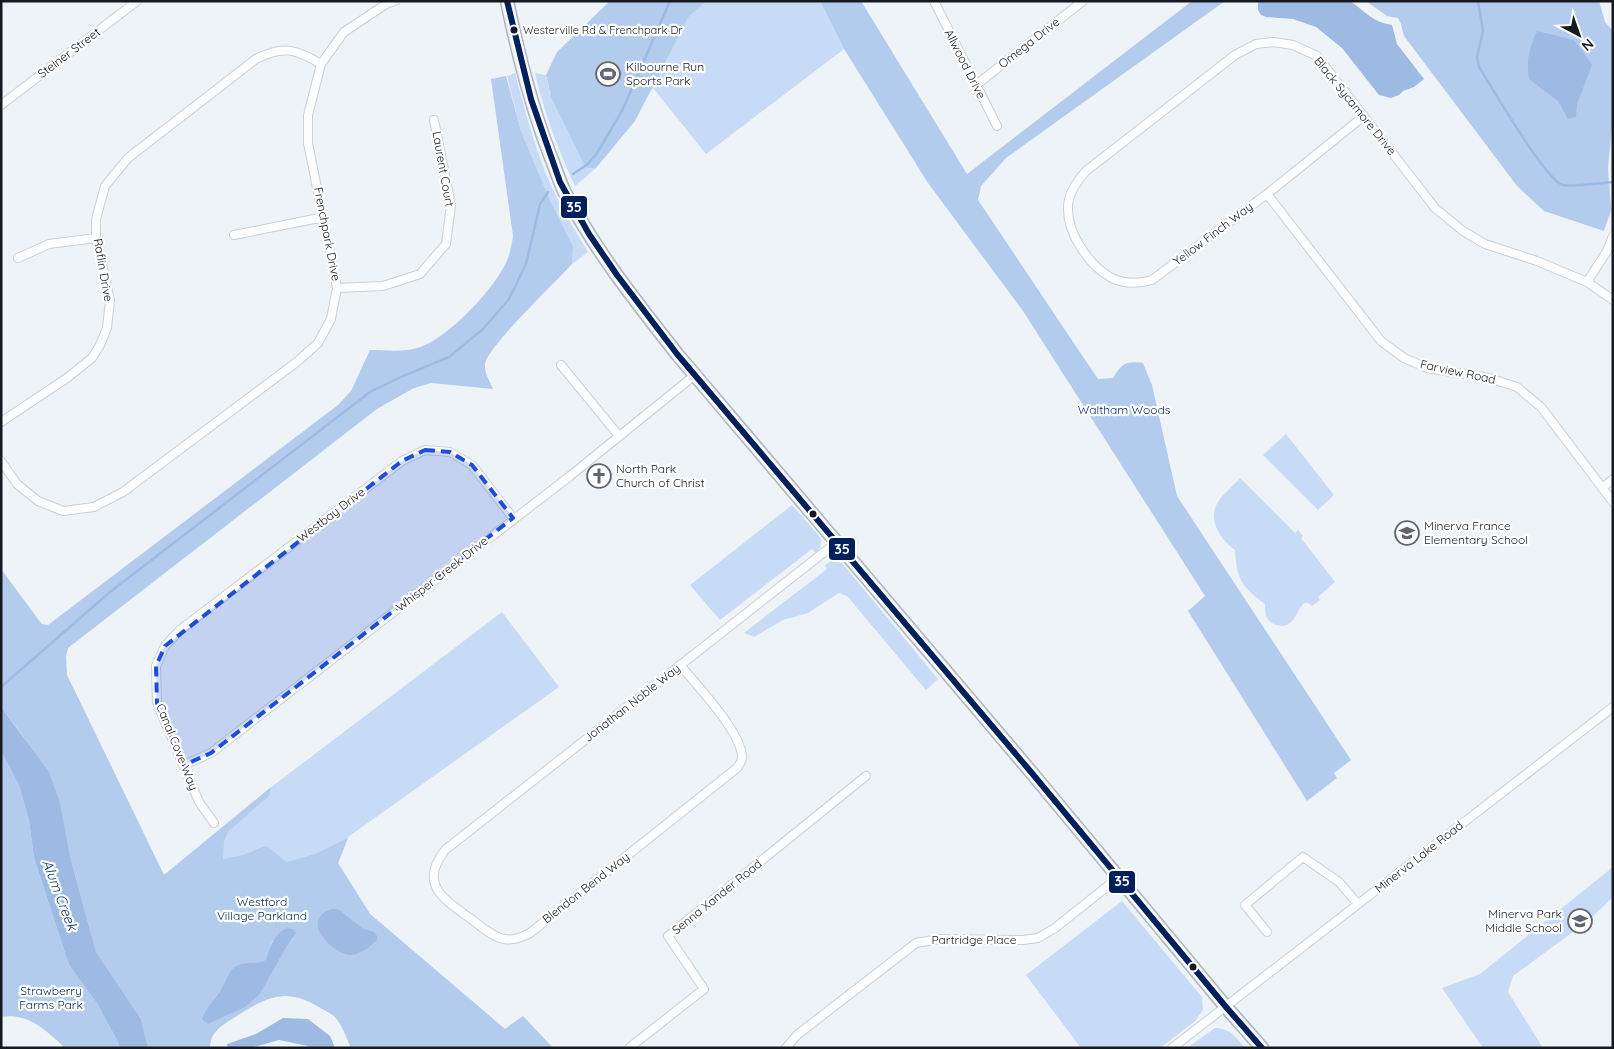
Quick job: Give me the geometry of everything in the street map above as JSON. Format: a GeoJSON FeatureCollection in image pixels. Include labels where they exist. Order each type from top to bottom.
{"type":"FeatureCollection","features":[{"type":"Feature","properties":{"kind":"main road"},"geometry":{"type":"LineString","coordinates":[[507,1],[524,77],[541,133],[564,189],[591,237],[628,292],[695,375],[1262,1048]]}},
{"type":"Feature","properties":{"kind":"street","name":"Steiner Street"},"geometry":{"type":"LineString","coordinates":[[1,105],[137,1]]}},
{"type":"Feature","properties":{"kind":"street","name":"Frenchpark Drive"},"geometry":{"type":"LineString","coordinates":[[1,461],[17,484],[38,501],[63,510],[94,507],[122,492],[318,343],[331,319],[337,288],[308,143],[308,115],[321,64],[344,32],[386,4],[395,1]]}},
{"type":"Feature","properties":{"kind":"street","name":"Allwood Drive"},"geometry":{"type":"LineString","coordinates":[[934,1],[997,126]]}},
{"type":"Feature","properties":{"kind":"street","name":"Omega Drive"},"geometry":{"type":"LineString","coordinates":[[976,85],[1083,1]]}},
{"type":"Feature","properties":{"kind":"street","name":"Black Sycamore Drive"},"geometry":{"type":"LineString","coordinates":[[1069,219],[1068,203],[1074,187],[1086,171],[1246,48],[1256,44],[1283,42],[1305,49],[1317,56],[1435,208],[1463,231],[1486,244],[1537,260],[1587,282],[1613,300]]}},
{"type":"Feature","properties":{"kind":"street","name":"Raflin Drive"},"geometry":{"type":"LineString","coordinates":[[1,422],[68,378],[92,358],[100,345],[107,328],[110,300],[96,238],[96,219],[106,186],[128,158],[256,58],[270,51],[286,50],[305,54],[321,64]]}},
{"type":"Feature","properties":{"kind":"street","name":"Yellow Finch Way"},"geometry":{"type":"LineString","coordinates":[[1069,219],[1078,242],[1102,271],[1112,278],[1124,282],[1140,284],[1152,280],[1267,194],[1364,116]]}},
{"type":"Feature","properties":{"kind":"street","name":"Laurent Court"},"geometry":{"type":"LineString","coordinates":[[337,288],[383,286],[420,274],[446,244],[451,205],[434,120]]}},
{"type":"Feature","properties":{"kind":"street","name":"Farview Road"},"geometry":{"type":"LineString","coordinates":[[1267,194],[1381,341],[1404,358],[1426,368],[1489,378],[1517,387],[1540,407],[1613,502]]}},
{"type":"Feature","properties":{"kind":"street"},"geometry":{"type":"LineString","coordinates":[[234,235],[324,218]]}},
{"type":"Feature","properties":{"kind":"street"},"geometry":{"type":"LineString","coordinates":[[1587,282],[1607,251],[1613,236]]}},
{"type":"Feature","properties":{"kind":"street"},"geometry":{"type":"LineString","coordinates":[[18,258],[49,244],[96,238]]}},
{"type":"Feature","properties":{"kind":"street"},"geometry":{"type":"LineString","coordinates":[[560,365],[619,436]]}},
{"type":"Feature","properties":{"kind":"street","name":"Whisper Creek Drive"},"geometry":{"type":"LineString","coordinates":[[184,765],[211,753],[695,375]]}},
{"type":"Feature","properties":{"kind":"street","name":"Westbay Drive"},"geometry":{"type":"LineString","coordinates":[[156,666],[165,646],[180,630],[402,461],[425,450],[450,452],[472,464],[514,518]]}},
{"type":"Feature","properties":{"kind":"street"},"geometry":{"type":"LineString","coordinates":[[1602,488],[1613,479]]}},
{"type":"Feature","properties":{"kind":"street","name":"Jonathan Noble Way"},"geometry":{"type":"LineString","coordinates":[[433,870],[436,861],[445,850],[836,542]]}},
{"type":"Feature","properties":{"kind":"street","name":"Blendon Bend Way"},"geometry":{"type":"LineString","coordinates":[[433,870],[437,890],[446,901],[492,934],[504,939],[518,939],[530,933],[728,777],[737,768],[742,759],[740,747],[733,732],[680,665]]}},
{"type":"Feature","properties":{"kind":"street","name":"Canal Cove Way"},"geometry":{"type":"LineString","coordinates":[[156,666],[158,703],[198,802],[214,823]]}},
{"type":"Feature","properties":{"kind":"street","name":"Minerva Lake Road"},"geometry":{"type":"LineString","coordinates":[[1172,1048],[1613,707]]}},
{"type":"Feature","properties":{"kind":"street","name":"Senna Xander Road"},"geometry":{"type":"LineString","coordinates":[[629,1048],[704,989],[668,936],[866,776]]}},
{"type":"Feature","properties":{"kind":"street"},"geometry":{"type":"LineString","coordinates":[[1267,932],[1245,906],[1302,857],[1339,882],[1358,904]]}},
{"type":"Feature","properties":{"kind":"street","name":"Partridge Place"},"geometry":{"type":"LineString","coordinates":[[786,1048],[797,1035],[916,943],[939,939],[1023,940],[1038,938],[1055,928],[1119,877]]}},
{"type":"Feature","properties":{"kind":"highlighted area"},"geometry":{"type":"Polygon","coordinates":[[[425,450],[450,452],[472,465],[513,518],[211,753],[184,765],[157,703],[156,666],[165,646],[402,461],[425,450]]]}},
{"type":"Feature","properties":{"kind":"green space"},"geometry":{"type":"Polygon","coordinates":[[[610,1],[820,1],[844,49],[706,154],[653,88],[596,168],[575,186],[552,131],[535,73],[546,75],[550,95],[610,1]]]}},
{"type":"Feature","properties":{"kind":"green space","name":"Kilbourne Run Sports Park"},"geometry":{"type":"Polygon","coordinates":[[[610,1],[706,1],[689,16],[635,121],[596,168],[586,168],[551,97],[546,75],[557,52],[610,1]]]}},
{"type":"Feature","properties":{"kind":"green space","name":"Waltham Woods"},"geometry":{"type":"Polygon","coordinates":[[[820,1],[861,1],[967,174],[1192,1],[1225,1],[1006,158],[981,186],[978,200],[1098,379],[1113,378],[1125,364],[1132,362],[1143,363],[1152,385],[1177,496],[1351,760],[1334,773],[1337,778],[1307,801],[1188,611],[1205,596],[1023,311],[928,183],[844,49],[820,1]]]}},
{"type":"Feature","properties":{"kind":"green space"},"geometry":{"type":"Polygon","coordinates":[[[1366,1],[1599,1],[1605,22],[1613,31],[1613,118],[1608,168],[1611,210],[1604,231],[1544,211],[1517,186],[1404,36],[1398,18],[1387,16],[1366,1]]]}},
{"type":"Feature","properties":{"kind":"green space"},"geometry":{"type":"Polygon","coordinates":[[[515,73],[533,137],[550,184],[588,252],[572,264],[573,246],[550,200],[521,131],[507,76],[515,73]]]}},
{"type":"Feature","properties":{"kind":"green space","name":"Westford Village Parkland"},"geometry":{"type":"Polygon","coordinates":[[[506,76],[521,131],[550,200],[573,246],[572,264],[509,329],[489,356],[485,367],[493,389],[431,383],[414,388],[377,409],[68,648],[66,657],[67,675],[164,875],[270,788],[270,795],[228,832],[224,841],[223,859],[243,855],[265,846],[287,862],[315,854],[348,838],[338,863],[370,914],[505,1029],[523,1016],[553,1048],[351,1048],[338,1020],[333,1016],[307,1001],[285,996],[256,1004],[226,1023],[214,1033],[210,1048],[148,1048],[141,1019],[96,952],[71,860],[60,803],[22,734],[1,707],[1,569],[41,624],[48,625],[338,405],[351,391],[370,350],[404,350],[423,346],[447,331],[473,307],[496,280],[504,267],[510,253],[513,236],[491,79],[506,76]],[[294,938],[272,941],[267,960],[262,963],[237,965],[231,970],[222,988],[205,1011],[260,994],[284,951],[294,938]]]}},
{"type":"Feature","properties":{"kind":"green space"},"geometry":{"type":"Polygon","coordinates":[[[1286,434],[1334,495],[1318,510],[1263,455],[1286,434]]]}},
{"type":"Feature","properties":{"kind":"green space"},"geometry":{"type":"Polygon","coordinates":[[[1240,478],[1295,533],[1298,530],[1303,536],[1301,538],[1335,582],[1318,597],[1320,600],[1312,606],[1304,603],[1292,621],[1287,625],[1280,626],[1270,622],[1266,615],[1265,604],[1245,587],[1239,576],[1235,550],[1224,541],[1217,529],[1214,515],[1218,502],[1240,478]]]}},
{"type":"Feature","properties":{"kind":"green space"},"geometry":{"type":"Polygon","coordinates":[[[792,505],[820,537],[821,544],[819,549],[816,553],[812,549],[720,620],[690,585],[792,505]]]}},
{"type":"Feature","properties":{"kind":"green space"},"geometry":{"type":"Polygon","coordinates":[[[831,561],[842,563],[938,679],[926,690],[847,596],[839,593],[808,613],[783,620],[754,637],[744,633],[827,569],[825,565],[831,561]]]}},
{"type":"Feature","properties":{"kind":"green space","name":"Westford Village Parkland"},"geometry":{"type":"Polygon","coordinates":[[[1,569],[42,624],[164,875],[270,788],[502,612],[559,687],[348,837],[338,863],[370,914],[505,1029],[523,1016],[553,1048],[351,1048],[338,1020],[333,1016],[307,1001],[285,996],[256,1004],[226,1023],[214,1033],[210,1048],[148,1048],[141,1019],[96,952],[49,772],[1,707],[1,569]]]}},
{"type":"Feature","properties":{"kind":"green space","name":"Strawberry Farms Park"},"geometry":{"type":"Polygon","coordinates":[[[1,751],[19,785],[29,821],[34,858],[69,965],[98,1005],[118,1042],[119,1048],[65,1048],[44,1029],[28,1020],[11,1016],[1,1017],[1,751]]]}},
{"type":"Feature","properties":{"kind":"green space"},"geometry":{"type":"Polygon","coordinates":[[[1613,867],[1613,897],[1589,920],[1513,976],[1508,992],[1543,1048],[1483,1048],[1442,988],[1480,974],[1613,867]]]}},
{"type":"Feature","properties":{"kind":"green space"},"geometry":{"type":"Polygon","coordinates":[[[1122,901],[1202,997],[1203,1010],[1195,1021],[1160,1048],[1081,1048],[1026,975],[1122,901]]]}},
{"type":"Feature","properties":{"kind":"green space"},"geometry":{"type":"Polygon","coordinates":[[[1215,1028],[1229,1031],[1245,1048],[1187,1048],[1215,1028]]]}},
{"type":"Feature","properties":{"kind":"water"},"geometry":{"type":"Polygon","coordinates":[[[1258,1],[1350,1],[1379,22],[1392,25],[1397,44],[1424,79],[1414,87],[1391,98],[1379,95],[1342,48],[1316,27],[1293,19],[1261,15],[1258,10],[1258,1]]]}},
{"type":"Feature","properties":{"kind":"water"},"geometry":{"type":"Polygon","coordinates":[[[1537,31],[1574,40],[1592,65],[1577,104],[1576,117],[1568,119],[1558,101],[1529,79],[1529,55],[1537,31]]]}},
{"type":"Feature","properties":{"kind":"water","name":"Alum Creek"},"geometry":{"type":"Polygon","coordinates":[[[1,707],[49,772],[60,803],[71,860],[96,952],[141,1019],[148,1048],[119,1048],[118,1042],[98,1005],[69,965],[34,858],[29,821],[19,785],[1,751],[1,707]]]}},
{"type":"Feature","properties":{"kind":"water"},"geometry":{"type":"Polygon","coordinates":[[[331,909],[338,909],[362,928],[374,932],[377,940],[365,950],[354,955],[344,954],[336,949],[322,936],[318,921],[322,914],[331,909]]]}},
{"type":"Feature","properties":{"kind":"water"},"geometry":{"type":"Polygon","coordinates":[[[287,928],[293,929],[296,933],[260,994],[245,1007],[208,1024],[202,1019],[232,970],[239,965],[266,960],[276,938],[287,928]]]}},
{"type":"Feature","properties":{"kind":"water"},"geometry":{"type":"Polygon","coordinates":[[[283,1018],[308,1019],[330,1036],[335,1048],[309,1048],[308,1046],[279,1040],[250,1048],[228,1048],[227,1044],[256,1034],[283,1018]]]}},
{"type":"Feature","properties":{"kind":"waterway"},"geometry":{"type":"LineString","coordinates":[[573,174],[588,164],[597,153],[622,111],[670,1]]}},
{"type":"Feature","properties":{"kind":"waterway"},"geometry":{"type":"LineString","coordinates":[[1478,1],[1483,31],[1477,57],[1479,67],[1532,151],[1544,167],[1563,185],[1613,182]]}},
{"type":"Feature","properties":{"kind":"waterway"},"geometry":{"type":"LineString","coordinates":[[1,687],[110,592],[370,392],[449,357],[483,329],[509,299],[526,264],[540,204],[548,192]]}},
{"type":"Feature","properties":{"kind":"transit line","name":"35"},"geometry":{"type":"LineString","coordinates":[[507,1],[531,99],[560,182],[589,234],[617,275],[677,354],[1262,1048]]}},
{"type":"Feature","properties":{"kind":"place","name":"Westerville Rd & Frenchpark Dr"},"geometry":{"type":"Point","coordinates":[514,30]}},
{"type":"Feature","properties":{"kind":"place","name":"Kilbourne Run Sports Park"},"geometry":{"type":"Point","coordinates":[608,74]}},
{"type":"Feature","properties":{"kind":"place","name":"North Park Church of Christ"},"geometry":{"type":"Point","coordinates":[599,476]}},
{"type":"Feature","properties":{"kind":"place","name":"Minerva France Elementary School"},"geometry":{"type":"Point","coordinates":[1407,533]}},
{"type":"Feature","properties":{"kind":"place","name":"Minerva Park Middle School"},"geometry":{"type":"Point","coordinates":[1580,921]}}]}
